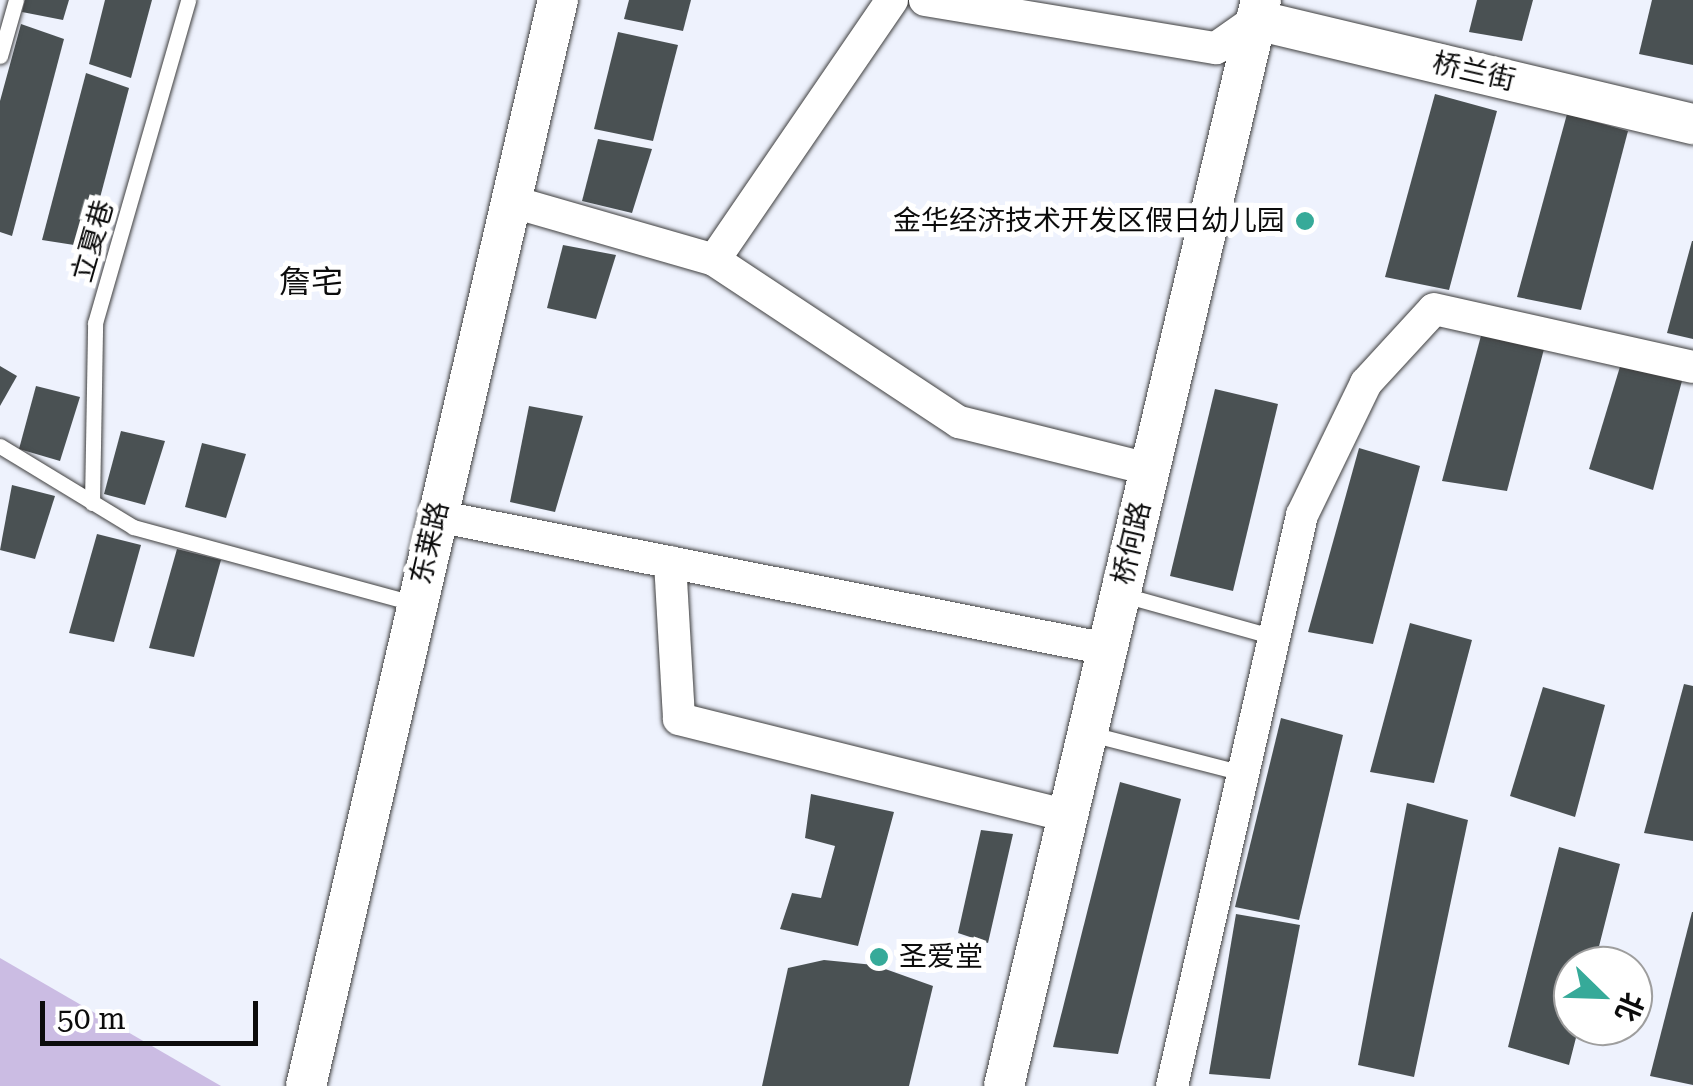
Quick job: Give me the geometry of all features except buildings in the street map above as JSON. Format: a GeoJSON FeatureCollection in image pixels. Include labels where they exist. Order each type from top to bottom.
{"type":"FeatureCollection","features":[{"type":"Feature","properties":{"kind":"street","name":"东莱路"},"geometry":{"type":"LineString","coordinates":[[306,1086],[558,0]]}},
{"type":"Feature","properties":{"kind":"street"},"geometry":{"type":"LineString","coordinates":[[714,260],[892,0]]}},
{"type":"Feature","properties":{"kind":"street"},"geometry":{"type":"LineString","coordinates":[[924,0],[1003,6],[1216,48],[1258,10]]}},
{"type":"Feature","properties":{"kind":"street","name":"桥兰街"},"geometry":{"type":"LineString","coordinates":[[1258,10],[1693,124]]}},
{"type":"Feature","properties":{"kind":"street","name":"桥何路"},"geometry":{"type":"LineString","coordinates":[[1004,1086],[1258,10]]}},
{"type":"Feature","properties":{"kind":"street"},"geometry":{"type":"LineString","coordinates":[[510,201],[714,260],[958,422],[1149,469]]}},
{"type":"Feature","properties":{"kind":"street"},"geometry":{"type":"LineString","coordinates":[[1172,1086],[1302,515],[1366,383],[1434,309],[1693,367]]}},
{"type":"Feature","properties":{"kind":"street"},"geometry":{"type":"LineString","coordinates":[[437,516],[1107,648]]}},
{"type":"Feature","properties":{"kind":"street"},"geometry":{"type":"LineString","coordinates":[[670,562],[678,719],[1068,816]]}},
{"type":"Feature","properties":{"kind":"lane"},"geometry":{"type":"LineString","coordinates":[[0,56],[16,0]]}},
{"type":"Feature","properties":{"kind":"lane","name":"立夏巷"},"geometry":{"type":"LineString","coordinates":[[92,503],[95,323],[188,0]]}},
{"type":"Feature","properties":{"kind":"lane"},"geometry":{"type":"LineString","coordinates":[[0,446],[133,527],[416,604]]}},
{"type":"Feature","properties":{"kind":"lane"},"geometry":{"type":"LineString","coordinates":[[1120,594],[1274,637]]}},
{"type":"Feature","properties":{"kind":"lane"},"geometry":{"type":"LineString","coordinates":[[1087,734],[1243,773]]}},
{"type":"Feature","properties":{"kind":"shaded area"},"geometry":{"type":"Polygon","coordinates":[[[0,958],[221,1086],[0,1086],[0,958]]]}},
{"type":"Feature","properties":{"kind":"place","name":"金华经济技术开发区假日幼儿园"},"geometry":{"type":"Point","coordinates":[1305,221]}},
{"type":"Feature","properties":{"kind":"place","name":"圣爱堂"},"geometry":{"type":"Point","coordinates":[879,957]}},
{"type":"Feature","properties":{"kind":"district","name":"詹宅"},"geometry":{"type":"Point","coordinates":[311,282]}}]}
